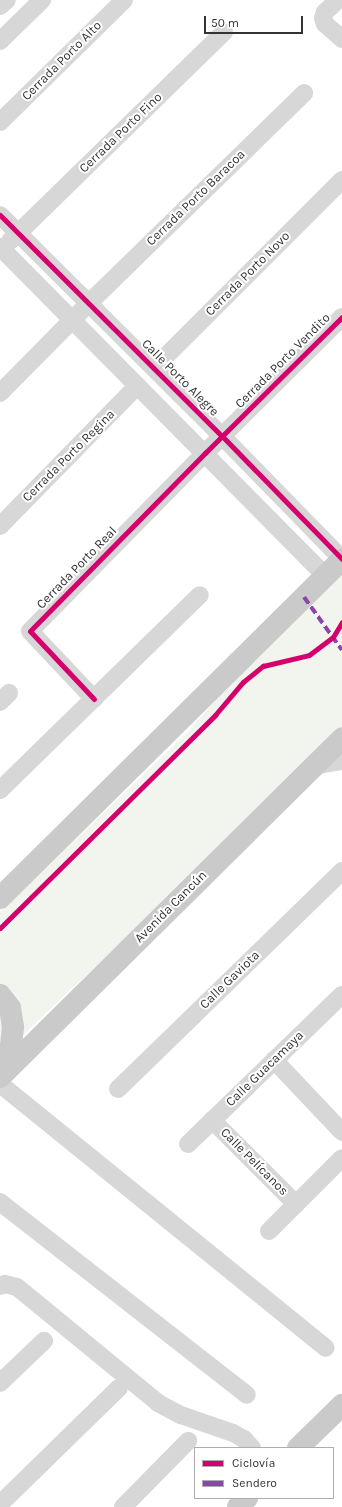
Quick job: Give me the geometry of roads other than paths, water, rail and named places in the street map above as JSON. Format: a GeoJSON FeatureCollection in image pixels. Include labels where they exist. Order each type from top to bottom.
{"type":"FeatureCollection","features":[{"type":"Feature","properties":{"kind":"main road"},"geometry":{"type":"LineString","coordinates":[[0,898],[258,641],[342,560]]}},
{"type":"Feature","properties":{"kind":"main road","name":"Avenida Cancún"},"geometry":{"type":"LineString","coordinates":[[0,1077],[312,766],[342,738]]}},
{"type":"Feature","properties":{"kind":"main road"},"geometry":{"type":"LineString","coordinates":[[0,995],[10,1008],[13,1027],[11,1046],[0,1073]]}},
{"type":"Feature","properties":{"kind":"main road"},"geometry":{"type":"LineString","coordinates":[[299,1447],[342,1405]]}},
{"type":"Feature","properties":{"kind":"main road"},"geometry":{"type":"LineString","coordinates":[[238,1507],[246,1499]]}},
{"type":"Feature","properties":{"kind":"street"},"geometry":{"type":"LineString","coordinates":[[0,6],[7,0]]}},
{"type":"Feature","properties":{"kind":"street"},"geometry":{"type":"LineString","coordinates":[[0,41],[42,0]]}},
{"type":"Feature","properties":{"kind":"street","name":"Cerrada Porto Alto"},"geometry":{"type":"LineString","coordinates":[[0,122],[124,0]]}},
{"type":"Feature","properties":{"kind":"street"},"geometry":{"type":"LineString","coordinates":[[338,0],[325,12],[323,18],[325,24],[342,39]]}},
{"type":"Feature","properties":{"kind":"street","name":"Cerrada Porto Fino"},"geometry":{"type":"LineString","coordinates":[[1,249],[224,32]]}},
{"type":"Feature","properties":{"kind":"street","name":"Cerrada Porto Baracoa"},"geometry":{"type":"LineString","coordinates":[[0,393],[88,304],[304,93]]}},
{"type":"Feature","properties":{"kind":"street","name":"Cerrada Porto Novo"},"geometry":{"type":"LineString","coordinates":[[154,368],[342,180]]}},
{"type":"Feature","properties":{"kind":"street","name":"Calle Porto Alegre"},"geometry":{"type":"LineString","coordinates":[[0,215],[222,436],[342,560]]}},
{"type":"Feature","properties":{"kind":"street"},"geometry":{"type":"LineString","coordinates":[[1,249],[326,576]]}},
{"type":"Feature","properties":{"kind":"street","name":"Cerrada Porto Vendito"},"geometry":{"type":"LineString","coordinates":[[205,453],[342,318]]}},
{"type":"Feature","properties":{"kind":"street","name":"Cerrada Porto Regina"},"geometry":{"type":"LineString","coordinates":[[0,526],[138,386]]}},
{"type":"Feature","properties":{"kind":"street","name":"Cerrada Porto Real"},"geometry":{"type":"LineString","coordinates":[[94,699],[30,632],[205,453]]}},
{"type":"Feature","properties":{"kind":"street"},"geometry":{"type":"LineString","coordinates":[[0,790],[200,594]]}},
{"type":"Feature","properties":{"kind":"street"},"geometry":{"type":"LineString","coordinates":[[312,766],[342,761]]}},
{"type":"Feature","properties":{"kind":"street","name":"Calle Gaviota"},"geometry":{"type":"LineString","coordinates":[[118,1089],[342,871]]}},
{"type":"Feature","properties":{"kind":"street","name":"Calle Guacamaya"},"geometry":{"type":"LineString","coordinates":[[188,1144],[274,1060],[341,999]]}},
{"type":"Feature","properties":{"kind":"street"},"geometry":{"type":"LineString","coordinates":[[274,1060],[342,1132]]}},
{"type":"Feature","properties":{"kind":"street"},"geometry":{"type":"LineString","coordinates":[[0,1084],[326,1348]]}},
{"type":"Feature","properties":{"kind":"street","name":"Calle Pelícanos"},"geometry":{"type":"LineString","coordinates":[[212,1120],[296,1204]]}},
{"type":"Feature","properties":{"kind":"street"},"geometry":{"type":"LineString","coordinates":[[268,1232],[342,1158]]}},
{"type":"Feature","properties":{"kind":"street"},"geometry":{"type":"LineString","coordinates":[[0,1202],[247,1395]]}},
{"type":"Feature","properties":{"kind":"street"},"geometry":{"type":"LineString","coordinates":[[0,1286],[5,1284],[17,1287],[158,1403],[181,1415],[233,1432],[244,1439],[251,1447]]}},
{"type":"Feature","properties":{"kind":"street"},"geometry":{"type":"LineString","coordinates":[[0,1383],[44,1341]]}},
{"type":"Feature","properties":{"kind":"street"},"geometry":{"type":"LineString","coordinates":[[0,1504],[119,1388]]}},
{"type":"Feature","properties":{"kind":"street"},"geometry":{"type":"LineString","coordinates":[[123,1507],[188,1441]]}}]}
